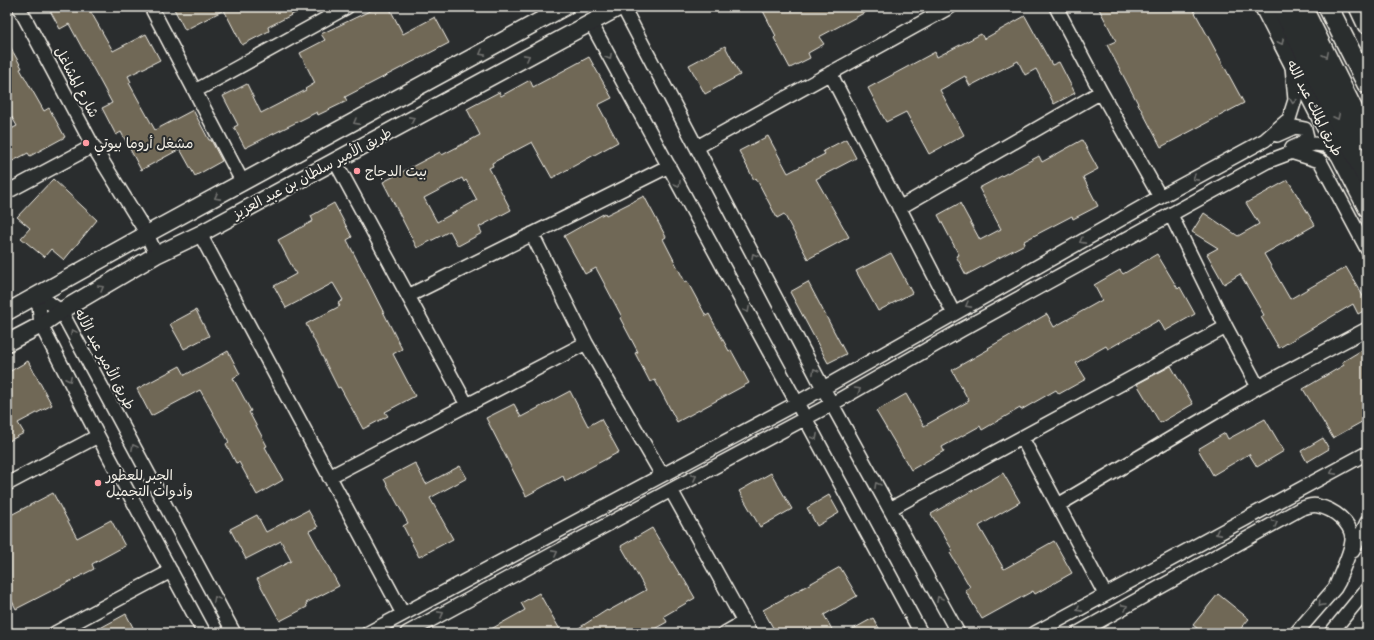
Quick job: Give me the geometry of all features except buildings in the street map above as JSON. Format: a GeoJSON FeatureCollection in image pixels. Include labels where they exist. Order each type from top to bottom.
{"type":"FeatureCollection","features":[{"type":"Feature","properties":{"kind":"highway"},"geometry":{"type":"LineString","coordinates":[[1282,7],[1367,178]]}},
{"type":"Feature","properties":{"kind":"highway"},"geometry":{"type":"LineString","coordinates":[[1302,7],[1367,138]]}},
{"type":"Feature","properties":{"kind":"highway"},"geometry":{"type":"LineString","coordinates":[[1328,7],[1367,84]]}},
{"type":"Feature","properties":{"kind":"highway"},"geometry":{"type":"LineString","coordinates":[[1359,7],[1367,24]]}},
{"type":"Feature","properties":{"kind":"main road","name":"طريق الأمير سلطان بن عبد العزيز"},"geometry":{"type":"LineString","coordinates":[[7,312],[147,234],[565,7]]}},
{"type":"Feature","properties":{"kind":"main road","name":"طريق الأمير سلطان بن عبد العزيز"},"geometry":{"type":"LineString","coordinates":[[7,343],[41,325],[61,311],[156,255],[200,234],[620,7]]}},
{"type":"Feature","properties":{"kind":"main road","name":"طريق الملك عبد الله"},"geometry":{"type":"LineString","coordinates":[[1263,7],[1367,209]]}},
{"type":"Feature","properties":{"kind":"street","name":"شارع المشاغل"},"geometry":{"type":"LineString","coordinates":[[19,7],[93,146],[147,234],[156,255]]}},
{"type":"Feature","properties":{"kind":"street"},"geometry":{"type":"LineString","coordinates":[[151,7],[243,183]]}},
{"type":"Feature","properties":{"kind":"street"},"geometry":{"type":"LineString","coordinates":[[195,91],[347,7]]}},
{"type":"Feature","properties":{"kind":"street"},"geometry":{"type":"LineString","coordinates":[[624,7],[823,388],[958,633]]}},
{"type":"Feature","properties":{"kind":"street"},"geometry":{"type":"LineString","coordinates":[[697,147],[950,7]]}},
{"type":"Feature","properties":{"kind":"street"},"geometry":{"type":"LineString","coordinates":[[1056,7],[1101,92],[1160,197]]}},
{"type":"Feature","properties":{"kind":"street"},"geometry":{"type":"LineString","coordinates":[[591,23],[921,633]]}},
{"type":"Feature","properties":{"kind":"street"},"geometry":{"type":"LineString","coordinates":[[1265,140],[1289,119],[1295,100],[1292,62]]}},
{"type":"Feature","properties":{"kind":"street"},"geometry":{"type":"LineString","coordinates":[[830,73],[954,314]]}},
{"type":"Feature","properties":{"kind":"street"},"geometry":{"type":"LineString","coordinates":[[899,208],[1101,92]]}},
{"type":"Feature","properties":{"kind":"street"},"geometry":{"type":"LineString","coordinates":[[368,633],[797,403],[1160,197],[1265,140],[1295,127],[1305,129],[1307,137],[1301,144],[961,330],[805,419],[671,490],[413,632]]}},
{"type":"Feature","properties":{"kind":"street"},"geometry":{"type":"LineString","coordinates":[[1266,162],[1294,153],[1314,144],[1325,145],[1341,159]]}},
{"type":"Feature","properties":{"kind":"street"},"geometry":{"type":"LineString","coordinates":[[7,192],[93,146]]}},
{"type":"Feature","properties":{"kind":"street"},"geometry":{"type":"LineString","coordinates":[[1294,153],[1320,161],[1367,249]]}},
{"type":"Feature","properties":{"kind":"street"},"geometry":{"type":"LineString","coordinates":[[335,161],[467,405]]}},
{"type":"Feature","properties":{"kind":"street"},"geometry":{"type":"LineString","coordinates":[[408,296],[669,166]]}},
{"type":"Feature","properties":{"kind":"street"},"geometry":{"type":"LineString","coordinates":[[1170,215],[1258,387]]}},
{"type":"Feature","properties":{"kind":"street"},"geometry":{"type":"LineString","coordinates":[[200,234],[403,614]]}},
{"type":"Feature","properties":{"kind":"street"},"geometry":{"type":"LineString","coordinates":[[532,234],[586,343],[662,475]]}},
{"type":"Feature","properties":{"kind":"street"},"geometry":{"type":"LineString","coordinates":[[38,295],[41,325],[98,436],[204,633]]}},
{"type":"Feature","properties":{"kind":"street","name":"طريق الأمير عبد الأله"},"geometry":{"type":"LineString","coordinates":[[38,295],[61,311],[234,633]]}},
{"type":"Feature","properties":{"kind":"street"},"geometry":{"type":"LineString","coordinates":[[890,510],[1226,327]]}},
{"type":"Feature","properties":{"kind":"street"},"geometry":{"type":"LineString","coordinates":[[1058,505],[1258,387],[1367,329]]}},
{"type":"Feature","properties":{"kind":"street"},"geometry":{"type":"LineString","coordinates":[[330,477],[586,343]]}},
{"type":"Feature","properties":{"kind":"street"},"geometry":{"type":"LineString","coordinates":[[7,484],[98,436]]}},
{"type":"Feature","properties":{"kind":"street"},"geometry":{"type":"LineString","coordinates":[[1022,438],[1105,594]]}},
{"type":"Feature","properties":{"kind":"street"},"geometry":{"type":"LineString","coordinates":[[1035,633],[1367,453]]}},
{"type":"Feature","properties":{"kind":"street"},"geometry":{"type":"LineString","coordinates":[[671,490],[747,628],[725,633]]}},
{"type":"Feature","properties":{"kind":"street"},"geometry":{"type":"LineString","coordinates":[[1078,633],[1300,509],[1310,505],[1332,510],[1348,526],[1352,539],[1348,555],[1335,588]]}},
{"type":"Feature","properties":{"kind":"street"},"geometry":{"type":"LineString","coordinates":[[1335,588],[1367,522]]}},
{"type":"Feature","properties":{"kind":"street"},"geometry":{"type":"LineString","coordinates":[[1296,633],[1335,588],[1367,535]]}},
{"type":"Feature","properties":{"kind":"street"},"geometry":{"type":"LineString","coordinates":[[55,633],[170,571]]}},
{"type":"Feature","properties":{"kind":"street"},"geometry":{"type":"LineString","coordinates":[[1331,633],[1367,589]]}},
{"type":"Feature","properties":{"kind":"place","name":"مشغل أروما بيوتي"},"geometry":{"type":"Point","coordinates":[86,143]}},
{"type":"Feature","properties":{"kind":"place","name":"بيت الدجاج"},"geometry":{"type":"Point","coordinates":[357,171]}},
{"type":"Feature","properties":{"kind":"place","name":"الجبر للعطور وأدوات التجميل"},"geometry":{"type":"Point","coordinates":[98,483]}}]}
